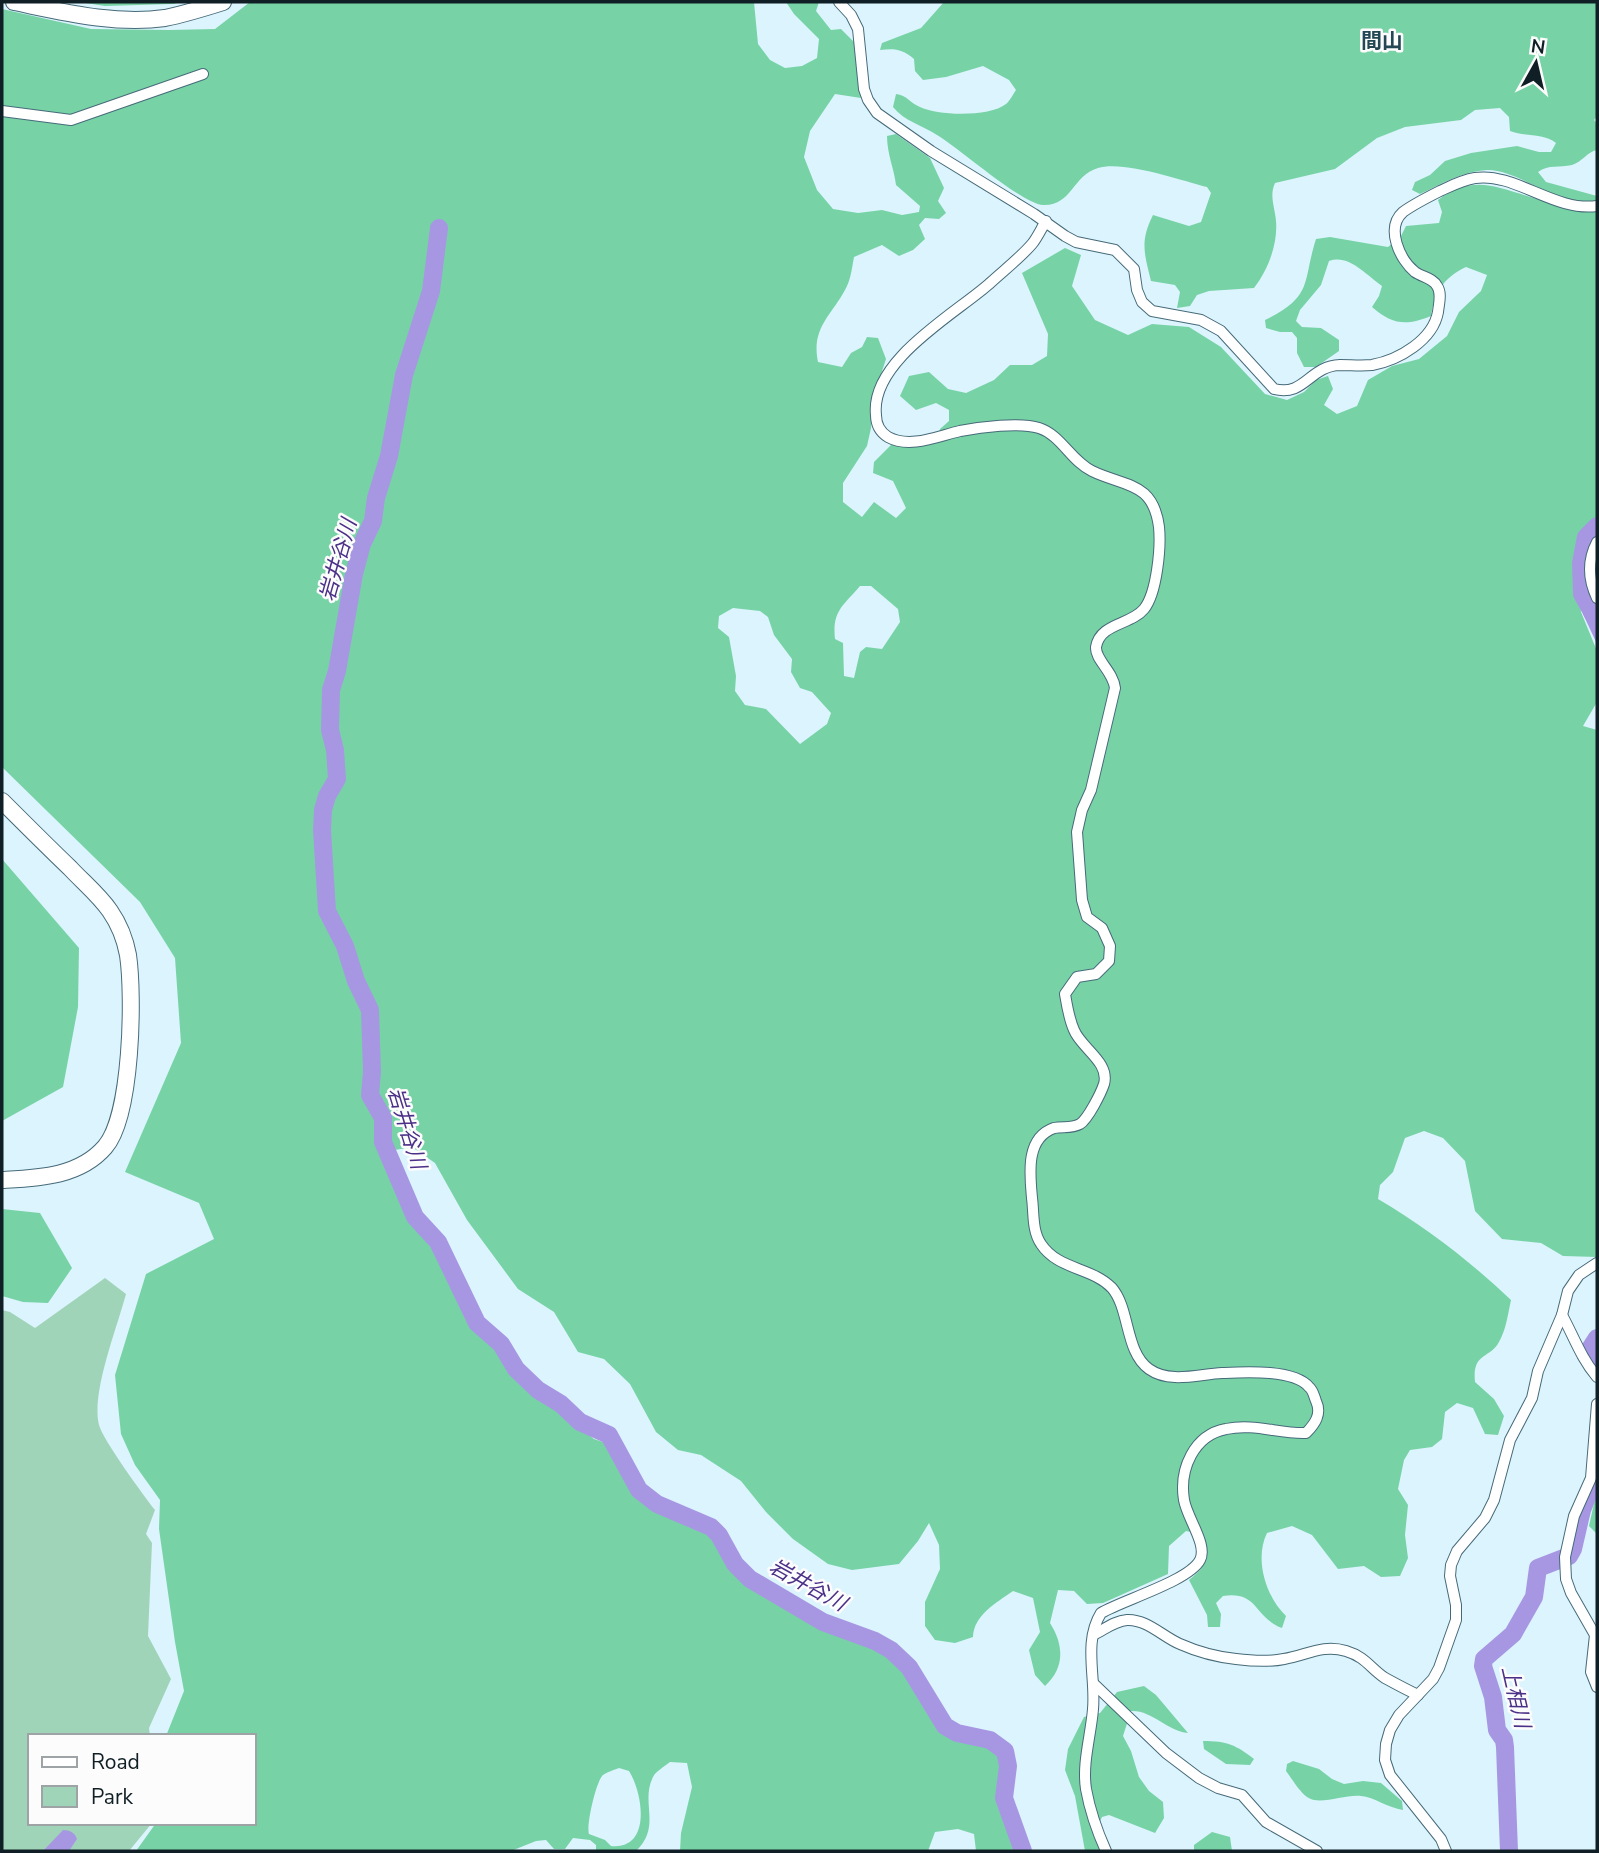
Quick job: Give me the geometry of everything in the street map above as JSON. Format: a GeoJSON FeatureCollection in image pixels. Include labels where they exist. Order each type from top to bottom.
{"type":"FeatureCollection","features":[{"type":"Feature","properties":{"kind":"street"},"geometry":{"type":"LineString","coordinates":[[14,2],[85,17],[123,19],[163,18],[223,2]]}},
{"type":"Feature","properties":{"kind":"street"},"geometry":{"type":"LineString","coordinates":[[839,2],[851,15],[858,29],[864,89],[877,113],[931,151],[1076,242],[1115,250],[1134,270],[1142,302],[1152,311],[1194,318],[1221,331],[1274,389],[1295,389],[1312,375],[1334,366],[1356,366],[1385,361],[1420,342],[1431,332],[1436,322],[1440,295],[1437,285],[1431,279],[1420,276],[1412,269],[1394,235],[1397,218],[1404,211],[1457,183],[1476,178],[1506,181],[1573,205],[1597,206]]}},
{"type":"Feature","properties":{"kind":"street"},"geometry":{"type":"LineString","coordinates":[[2,111],[71,120],[203,74]]}},
{"type":"Feature","properties":{"kind":"street"},"geometry":{"type":"LineString","coordinates":[[1046,221],[1032,244],[967,303],[932,327],[895,363],[884,378],[875,412],[878,427],[887,436],[901,441],[923,441],[978,428],[1027,426],[1041,429],[1051,434],[1090,471],[1146,493],[1156,513],[1159,530],[1158,560],[1150,598],[1143,610],[1132,619],[1102,633],[1097,642],[1096,651],[1114,676],[1115,688],[1091,790],[1082,810],[1077,832],[1082,900],[1087,918],[1102,928],[1110,946],[1109,961],[1096,974],[1077,977],[1065,994],[1074,1032],[1104,1072],[1104,1083],[1089,1116],[1082,1123],[1049,1131],[1043,1135],[1034,1150],[1028,1164],[1036,1232],[1041,1244],[1066,1266],[1097,1277],[1113,1289],[1134,1347],[1148,1368],[1160,1374],[1181,1377],[1223,1373],[1281,1374],[1303,1381],[1311,1388],[1318,1406],[1316,1423],[1306,1433],[1288,1434],[1264,1427],[1244,1427],[1223,1429],[1201,1441],[1192,1450],[1183,1485],[1189,1515],[1203,1546],[1200,1560],[1192,1569],[1174,1580],[1101,1613],[1095,1622],[1091,1653],[1094,1685],[1086,1787],[1094,1822],[1106,1851]]}},
{"type":"Feature","properties":{"kind":"street"},"geometry":{"type":"LineString","coordinates":[[1597,542],[1590,559],[1589,573],[1597,598]]}},
{"type":"Feature","properties":{"kind":"street"},"geometry":{"type":"LineString","coordinates":[[2,801],[110,911],[121,932],[127,953],[130,1007],[126,1085],[121,1113],[106,1146],[91,1160],[73,1170],[44,1178],[2,1180]]}},
{"type":"Feature","properties":{"kind":"street"},"geometry":{"type":"LineString","coordinates":[[1446,1851],[1441,1839],[1390,1775],[1385,1760],[1386,1744],[1390,1730],[1399,1716],[1439,1668],[1456,1620],[1451,1564],[1457,1551],[1485,1518],[1494,1500],[1515,1428],[1532,1398],[1538,1371],[1562,1315],[1568,1291],[1579,1275],[1597,1263]]}},
{"type":"Feature","properties":{"kind":"street"},"geometry":{"type":"LineString","coordinates":[[1562,1315],[1573,1334],[1581,1357],[1597,1377]]}},
{"type":"Feature","properties":{"kind":"street"},"geometry":{"type":"LineString","coordinates":[[1597,1404],[1591,1478],[1574,1516],[1565,1560],[1566,1579],[1571,1593],[1595,1635],[1591,1672],[1597,1687]]}},
{"type":"Feature","properties":{"kind":"street"},"geometry":{"type":"LineString","coordinates":[[1093,1635],[1114,1623],[1128,1620],[1153,1628],[1177,1643],[1206,1654],[1238,1660],[1265,1661],[1313,1650],[1343,1650],[1361,1656],[1383,1676],[1418,1695]]}},
{"type":"Feature","properties":{"kind":"street"},"geometry":{"type":"LineString","coordinates":[[1094,1685],[1166,1753],[1199,1778],[1242,1795],[1266,1822],[1309,1844],[1317,1851]]}},
{"type":"Feature","properties":{"kind":"green space"},"geometry":{"type":"Polygon","coordinates":[[[79,2],[181,2],[105,6],[79,2]]]}},
{"type":"Feature","properties":{"kind":"green space"},"geometry":{"type":"Polygon","coordinates":[[[250,2],[754,2],[758,44],[770,60],[785,68],[802,66],[817,58],[819,39],[786,2],[819,2],[816,11],[831,30],[841,29],[855,43],[861,98],[835,94],[810,131],[804,157],[817,190],[833,209],[858,213],[882,210],[902,215],[919,212],[920,206],[896,185],[887,136],[896,134],[930,158],[944,188],[938,201],[946,213],[939,219],[925,218],[919,225],[925,239],[913,250],[899,256],[882,245],[854,257],[847,286],[824,323],[817,340],[818,362],[842,367],[851,353],[862,347],[867,337],[878,338],[886,359],[872,402],[867,446],[843,483],[843,502],[862,517],[874,502],[896,518],[906,508],[893,481],[873,473],[874,462],[892,444],[918,446],[937,443],[940,429],[949,421],[949,410],[936,403],[916,410],[900,396],[909,376],[929,372],[948,389],[966,393],[994,380],[1010,365],[1032,365],[1047,356],[1048,334],[1022,273],[1065,248],[1081,255],[1072,286],[1095,320],[1128,335],[1152,324],[1189,327],[1221,347],[1265,394],[1287,400],[1304,392],[1316,380],[1328,376],[1333,389],[1324,405],[1337,414],[1357,406],[1368,380],[1392,366],[1419,359],[1447,336],[1459,312],[1481,291],[1487,275],[1466,267],[1458,271],[1441,287],[1431,316],[1400,322],[1372,307],[1382,286],[1350,263],[1343,260],[1329,261],[1321,285],[1300,310],[1296,321],[1302,327],[1321,328],[1339,340],[1339,351],[1316,367],[1304,367],[1297,353],[1297,338],[1292,332],[1266,328],[1265,320],[1292,303],[1299,295],[1307,278],[1316,239],[1330,237],[1388,247],[1401,236],[1406,226],[1439,223],[1442,212],[1438,200],[1463,187],[1475,185],[1498,187],[1552,203],[1597,210],[1597,590],[1580,596],[1581,612],[1597,651],[1597,702],[1583,726],[1597,730],[1597,1257],[1563,1256],[1541,1243],[1502,1239],[1475,1211],[1465,1161],[1443,1138],[1424,1131],[1405,1138],[1393,1172],[1380,1185],[1378,1199],[1448,1246],[1511,1300],[1501,1337],[1495,1347],[1476,1365],[1475,1372],[1475,1382],[1494,1399],[1504,1416],[1498,1435],[1485,1434],[1473,1408],[1457,1403],[1445,1412],[1442,1439],[1432,1447],[1410,1450],[1404,1460],[1398,1489],[1408,1505],[1405,1535],[1408,1558],[1400,1576],[1381,1577],[1364,1566],[1338,1569],[1312,1535],[1292,1526],[1267,1533],[1263,1543],[1264,1577],[1273,1599],[1286,1616],[1282,1628],[1266,1618],[1250,1601],[1235,1595],[1223,1596],[1216,1603],[1221,1614],[1220,1627],[1208,1627],[1207,1615],[1189,1580],[1204,1564],[1205,1549],[1200,1534],[1186,1531],[1169,1546],[1168,1574],[1103,1603],[1087,1604],[1074,1591],[1058,1590],[1050,1623],[1060,1648],[1059,1664],[1052,1679],[1045,1686],[1035,1675],[1029,1650],[1040,1632],[1033,1598],[1013,1591],[982,1616],[974,1629],[973,1637],[955,1643],[935,1640],[925,1626],[925,1602],[940,1569],[939,1545],[929,1523],[899,1564],[852,1570],[828,1564],[793,1539],[741,1481],[701,1455],[678,1450],[656,1432],[630,1384],[604,1359],[578,1352],[554,1312],[518,1289],[467,1220],[435,1163],[412,1147],[395,1150],[391,1165],[411,1220],[433,1244],[450,1270],[470,1319],[500,1353],[517,1379],[594,1439],[606,1443],[637,1494],[660,1511],[701,1527],[716,1538],[734,1571],[770,1599],[809,1622],[884,1652],[902,1667],[924,1708],[951,1738],[981,1742],[1001,1754],[1004,1770],[1000,1800],[1017,1851],[976,1851],[974,1834],[958,1829],[935,1832],[928,1851],[680,1851],[681,1833],[692,1787],[687,1763],[670,1762],[653,1777],[649,1796],[648,1833],[636,1851],[596,1851],[596,1845],[590,1840],[573,1838],[565,1849],[554,1849],[546,1840],[511,1851],[136,1851],[155,1825],[256,1825],[256,1734],[167,1734],[184,1691],[159,1529],[160,1500],[135,1465],[121,1434],[115,1375],[146,1274],[214,1239],[199,1203],[125,1172],[181,1043],[175,958],[140,902],[2,767],[2,9],[91,29],[215,29],[250,2]],[[860,586],[837,615],[835,639],[843,643],[844,676],[854,678],[860,652],[866,647],[882,649],[900,622],[898,609],[871,586],[860,586]],[[733,608],[719,616],[718,628],[729,637],[736,676],[735,691],[745,705],[766,709],[800,744],[827,724],[831,713],[812,692],[800,688],[791,672],[792,659],[774,635],[768,617],[760,611],[733,608]],[[619,1768],[600,1779],[589,1822],[589,1834],[605,1840],[611,1846],[624,1845],[633,1839],[641,1818],[634,1781],[629,1771],[619,1768]]]}},
{"type":"Feature","properties":{"kind":"green space"},"geometry":{"type":"Polygon","coordinates":[[[944,2],[1597,2],[1597,116],[1594,120],[1597,124],[1597,150],[1572,165],[1550,167],[1538,172],[1546,182],[1597,196],[1597,203],[1569,201],[1500,171],[1487,170],[1461,175],[1420,194],[1412,190],[1415,182],[1430,175],[1445,161],[1471,153],[1517,146],[1551,152],[1556,143],[1510,131],[1509,117],[1500,108],[1475,110],[1461,120],[1405,127],[1377,138],[1335,169],[1275,183],[1272,192],[1276,221],[1274,248],[1264,273],[1254,288],[1209,291],[1197,295],[1190,306],[1177,308],[1180,292],[1175,285],[1151,281],[1145,255],[1146,232],[1153,215],[1189,226],[1201,222],[1211,193],[1207,187],[1152,172],[1109,166],[1089,172],[1060,201],[1043,205],[1021,195],[893,107],[896,94],[928,110],[977,113],[1006,104],[1016,90],[1009,80],[983,66],[946,77],[923,80],[915,71],[914,59],[906,53],[890,49],[880,50],[882,43],[921,28],[944,2]]]}},
{"type":"Feature","properties":{"kind":"green space"},"geometry":{"type":"Polygon","coordinates":[[[2,859],[79,948],[78,1007],[63,1087],[2,1121],[2,859]]]}},
{"type":"Feature","properties":{"kind":"green space"},"geometry":{"type":"Polygon","coordinates":[[[2,1209],[40,1213],[72,1268],[48,1303],[23,1302],[2,1296],[2,1209]]]}},
{"type":"Feature","properties":{"kind":"green space"},"geometry":{"type":"Polygon","coordinates":[[[105,1278],[126,1294],[102,1378],[97,1412],[102,1432],[155,1510],[146,1534],[152,1543],[148,1636],[171,1679],[149,1728],[150,1734],[28,1734],[28,1825],[150,1825],[129,1851],[2,1851],[2,1310],[35,1328],[105,1278]]]}},
{"type":"Feature","properties":{"kind":"green space"},"geometry":{"type":"Polygon","coordinates":[[[1597,1490],[1597,1534],[1589,1526],[1597,1490]]]}},
{"type":"Feature","properties":{"kind":"green space"},"geometry":{"type":"Polygon","coordinates":[[[1144,1686],[1156,1695],[1188,1733],[1173,1729],[1146,1714],[1131,1711],[1123,1736],[1139,1777],[1149,1791],[1163,1802],[1164,1818],[1155,1833],[1109,1815],[1102,1817],[1095,1833],[1102,1851],[1085,1851],[1075,1796],[1065,1770],[1068,1749],[1084,1717],[1100,1713],[1117,1692],[1144,1686]]]}},
{"type":"Feature","properties":{"kind":"green space"},"geometry":{"type":"Polygon","coordinates":[[[1203,1741],[1231,1745],[1254,1759],[1250,1765],[1226,1764],[1204,1749],[1203,1741]]]}},
{"type":"Feature","properties":{"kind":"green space"},"geometry":{"type":"Polygon","coordinates":[[[1293,1761],[1319,1769],[1344,1784],[1363,1781],[1381,1783],[1402,1801],[1403,1810],[1361,1796],[1325,1800],[1307,1797],[1286,1771],[1287,1764],[1293,1761]]]}},
{"type":"Feature","properties":{"kind":"green space"},"geometry":{"type":"Polygon","coordinates":[[[1212,1832],[1230,1837],[1232,1851],[1194,1851],[1194,1845],[1212,1832]]]}},
{"type":"Feature","properties":{"kind":"shaded area"},"geometry":{"type":"Polygon","coordinates":[[[1591,602],[1597,612],[1597,644],[1583,614],[1583,603],[1591,602]]]}},
{"type":"Feature","properties":{"kind":"shaded area"},"geometry":{"type":"Polygon","coordinates":[[[63,1830],[72,1832],[77,1839],[69,1851],[43,1851],[63,1830]]]}},
{"type":"Feature","properties":{"kind":"waterway","name":"岩井谷川"},"geometry":{"type":"LineString","coordinates":[[439,228],[431,291],[404,375],[389,456],[376,498],[373,521],[362,544],[354,574],[337,671],[331,690],[330,730],[335,750],[337,779],[327,796],[323,810],[327,911],[345,946],[356,981],[370,1010],[370,1095],[383,1118],[383,1142],[415,1217],[438,1242],[477,1323],[501,1344],[516,1369],[538,1390],[561,1404],[580,1422],[609,1435],[639,1490],[657,1504],[711,1527],[719,1535],[735,1564],[750,1579],[823,1622],[875,1641],[891,1650],[909,1667],[945,1726],[957,1733],[990,1740],[1005,1751],[1008,1766],[1004,1798],[1023,1851]]}},
{"type":"Feature","properties":{"kind":"waterway","name":"上相川"},"geometry":{"type":"LineString","coordinates":[[1597,526],[1586,537],[1581,563],[1582,594],[1597,621]]}},
{"type":"Feature","properties":{"kind":"waterway","name":"上相川"},"geometry":{"type":"LineString","coordinates":[[1597,1338],[1586,1355],[1597,1370]]}},
{"type":"Feature","properties":{"kind":"waterway","name":"上相川"},"geometry":{"type":"LineString","coordinates":[[1509,1851],[1505,1747],[1497,1730],[1493,1697],[1483,1666],[1484,1659],[1513,1634],[1534,1597],[1538,1568],[1569,1556],[1582,1510],[1597,1472]]}},
{"type":"Feature","properties":{"kind":"district","name":"間山"},"geometry":{"type":"Point","coordinates":[1382,41]}}]}
